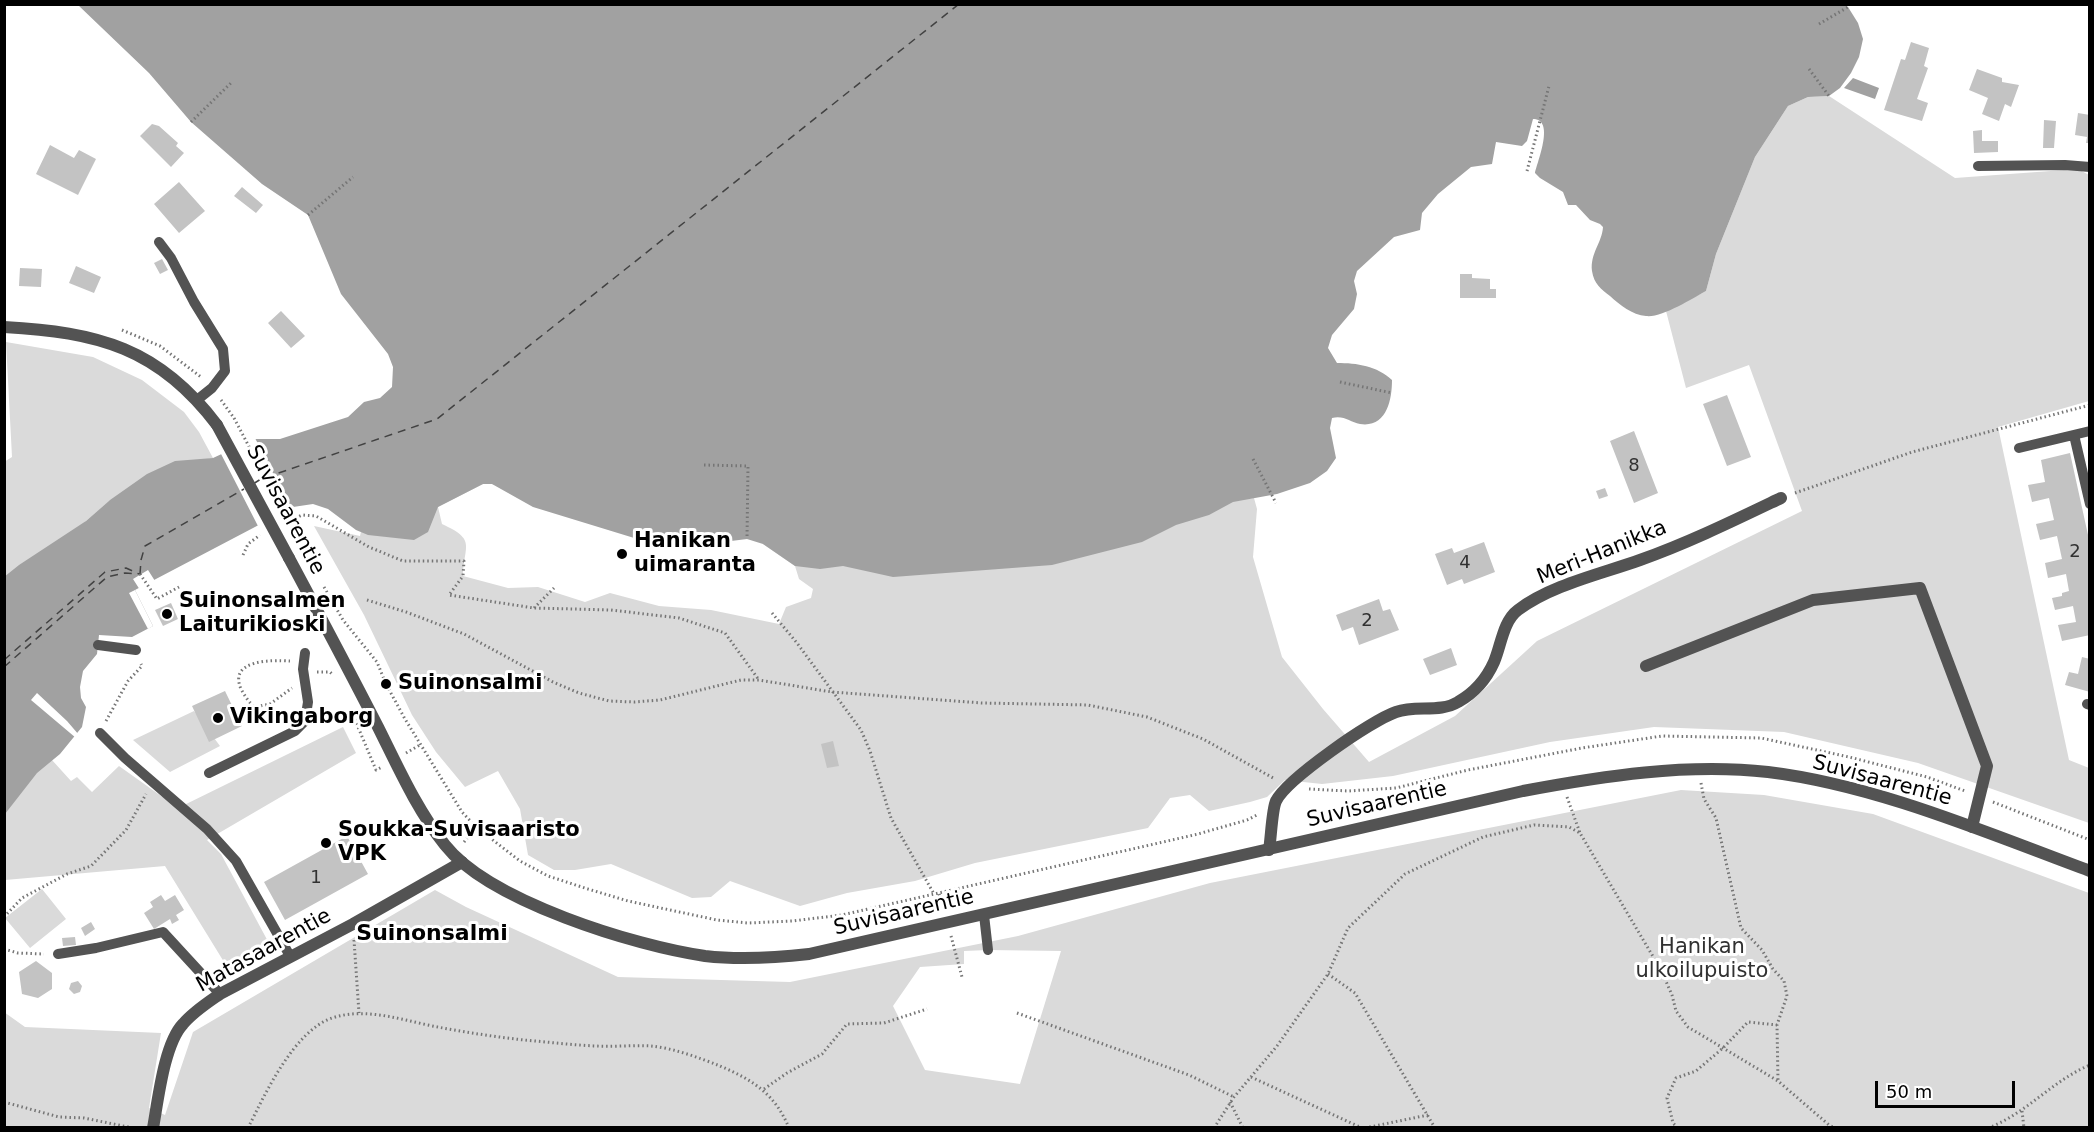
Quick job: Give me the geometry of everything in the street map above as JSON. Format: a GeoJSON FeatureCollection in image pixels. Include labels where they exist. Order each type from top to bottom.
{"type":"FeatureCollection","features":[{"type":"Feature","properties":{"kind":"street","name":"Suvisaarentie"},"geometry":{"type":"LineString","coordinates":[[4,327],[70,334],[101,340],[123,348],[171,375],[197,400],[217,425],[405,780],[445,846],[462,862],[517,897],[535,906],[628,938],[704,956],[755,959],[809,954],[1562,784],[1644,772],[1698,770],[1768,772],[1803,778],[1876,795],[1972,827],[2090,871]]}},
{"type":"Feature","properties":{"kind":"street","name":"Meri-Hanikka"},"geometry":{"type":"LineString","coordinates":[[1276,801],[1288,787],[1359,732],[1396,712],[1446,707],[1457,703],[1481,685],[1494,662],[1507,624],[1517,610],[1559,588],[1641,560],[1781,498]]}},
{"type":"Feature","properties":{"kind":"street"},"geometry":{"type":"LineString","coordinates":[[1646,666],[1813,600],[1920,588],[1987,766],[1972,827]]}},
{"type":"Feature","properties":{"kind":"street"},"geometry":{"type":"LineString","coordinates":[[1269,850],[1276,801]]}},
{"type":"Feature","properties":{"kind":"street","name":"Matasaarentie"},"geometry":{"type":"LineString","coordinates":[[153,1128],[164,1069],[175,1036],[182,1024],[220,994],[353,924],[462,862]]}},
{"type":"Feature","properties":{"kind":"lane"},"geometry":{"type":"LineString","coordinates":[[1978,166],[2090,167]]}},
{"type":"Feature","properties":{"kind":"lane"},"geometry":{"type":"LineString","coordinates":[[159,242],[171,258],[194,302],[224,350],[225,371],[212,388],[197,400]]}},
{"type":"Feature","properties":{"kind":"lane"},"geometry":{"type":"LineString","coordinates":[[2019,448],[2090,431]]}},
{"type":"Feature","properties":{"kind":"lane"},"geometry":{"type":"LineString","coordinates":[[2074,435],[2090,504]]}},
{"type":"Feature","properties":{"kind":"lane"},"geometry":{"type":"LineString","coordinates":[[98,645],[135,650]]}},
{"type":"Feature","properties":{"kind":"lane"},"geometry":{"type":"LineString","coordinates":[[209,773],[295,731],[305,721],[308,702],[304,676],[305,657]]}},
{"type":"Feature","properties":{"kind":"lane"},"geometry":{"type":"LineString","coordinates":[[100,733],[125,758],[207,829],[236,861],[290,956]]}},
{"type":"Feature","properties":{"kind":"lane"},"geometry":{"type":"LineString","coordinates":[[984,915],[988,950]]}},
{"type":"Feature","properties":{"kind":"lane"},"geometry":{"type":"LineString","coordinates":[[58,954],[96,948],[163,932],[220,994]]}},
{"type":"Feature","properties":{"kind":"path"},"geometry":{"type":"LineString","coordinates":[[1819,24],[1848,7]]}},
{"type":"Feature","properties":{"kind":"path"},"geometry":{"type":"LineString","coordinates":[[1809,69],[1829,96]]}},
{"type":"Feature","properties":{"kind":"path"},"geometry":{"type":"LineString","coordinates":[[192,122],[232,82]]}},
{"type":"Feature","properties":{"kind":"path"},"geometry":{"type":"LineString","coordinates":[[1527,171],[1549,86]]}},
{"type":"Feature","properties":{"kind":"path"},"geometry":{"type":"LineString","coordinates":[[308,215],[352,177]]}},
{"type":"Feature","properties":{"kind":"path"},"geometry":{"type":"LineString","coordinates":[[1340,382],[1392,393]]}},
{"type":"Feature","properties":{"kind":"path"},"geometry":{"type":"LineString","coordinates":[[1781,498],[1912,452],[2090,405]]}},
{"type":"Feature","properties":{"kind":"path"},"geometry":{"type":"LineString","coordinates":[[1253,459],[1276,503]]}},
{"type":"Feature","properties":{"kind":"path"},"geometry":{"type":"LineString","coordinates":[[704,465],[748,466],[747,539]]}},
{"type":"Feature","properties":{"kind":"path"},"geometry":{"type":"LineString","coordinates":[[280,525],[302,515],[316,516],[369,547],[403,561],[464,561],[463,576],[448,596],[534,608],[611,610],[680,618],[725,633],[759,680]]}},
{"type":"Feature","properties":{"kind":"path"},"geometry":{"type":"LineString","coordinates":[[243,555],[248,544],[270,530]]}},
{"type":"Feature","properties":{"kind":"path"},"geometry":{"type":"LineString","coordinates":[[140,574],[157,599],[179,587]]}},
{"type":"Feature","properties":{"kind":"path"},"geometry":{"type":"LineString","coordinates":[[534,608],[554,588]]}},
{"type":"Feature","properties":{"kind":"path"},"geometry":{"type":"LineString","coordinates":[[328,594],[344,620],[377,662],[405,719],[462,812],[476,827],[520,861],[548,876],[628,901],[717,920],[748,923],[842,915],[1198,834],[1247,820],[1276,801]]}},
{"type":"Feature","properties":{"kind":"path"},"geometry":{"type":"LineString","coordinates":[[367,600],[464,634],[553,682],[579,693],[609,701],[660,700],[741,680],[759,680],[832,692],[982,703],[1088,705],[1147,717],[1203,739],[1251,764],[1288,787],[1348,791],[1396,788],[1468,770],[1582,748],[1662,736],[1761,738],[1927,777],[2090,840]]}},
{"type":"Feature","properties":{"kind":"path"},"geometry":{"type":"LineString","coordinates":[[772,614],[847,708],[861,730],[891,818],[934,894]]}},
{"type":"Feature","properties":{"kind":"path"},"geometry":{"type":"LineString","coordinates":[[100,733],[128,681],[142,666],[135,650]]}},
{"type":"Feature","properties":{"kind":"path"},"geometry":{"type":"LineString","coordinates":[[305,657],[275,659],[253,663],[245,667],[239,674],[239,681],[250,704],[262,707],[285,694],[304,676],[312,672],[330,672],[338,680]]}},
{"type":"Feature","properties":{"kind":"path"},"geometry":{"type":"LineString","coordinates":[[351,710],[376,770]]}},
{"type":"Feature","properties":{"kind":"path"},"geometry":{"type":"LineString","coordinates":[[1698,770],[1704,799],[1716,818],[1741,928],[1762,950],[1773,969],[1784,981],[1787,996],[1776,1025],[1778,1081]]}},
{"type":"Feature","properties":{"kind":"path"},"geometry":{"type":"LineString","coordinates":[[1562,784],[1580,833],[1661,970],[1676,1011],[1688,1028],[1778,1081],[1835,1128]]}},
{"type":"Feature","properties":{"kind":"path"},"geometry":{"type":"LineString","coordinates":[[4,917],[22,898],[67,874],[92,866],[126,830],[138,808]]}},
{"type":"Feature","properties":{"kind":"path"},"geometry":{"type":"LineString","coordinates":[[1214,1128],[1230,1102],[1277,1046],[1328,974],[1348,928],[1405,874],[1483,837],[1534,825],[1569,827],[1580,833]]}},
{"type":"Feature","properties":{"kind":"path"},"geometry":{"type":"LineString","coordinates":[[939,894],[944,909]]}},
{"type":"Feature","properties":{"kind":"path"},"geometry":{"type":"LineString","coordinates":[[353,924],[359,1013]]}},
{"type":"Feature","properties":{"kind":"path"},"geometry":{"type":"LineString","coordinates":[[950,934],[962,977]]}},
{"type":"Feature","properties":{"kind":"path"},"geometry":{"type":"LineString","coordinates":[[4,949],[18,953],[58,954]]}},
{"type":"Feature","properties":{"kind":"path"},"geometry":{"type":"LineString","coordinates":[[1328,974],[1354,993],[1435,1128]]}},
{"type":"Feature","properties":{"kind":"path"},"geometry":{"type":"LineString","coordinates":[[764,1089],[787,1073],[822,1054],[847,1024],[884,1023],[927,1009]]}},
{"type":"Feature","properties":{"kind":"path"},"geometry":{"type":"LineString","coordinates":[[248,1128],[292,1051],[307,1034],[333,1018],[359,1013],[444,1029],[521,1039],[597,1046],[651,1046],[669,1050],[720,1066],[764,1089],[783,1113],[789,1128]]}},
{"type":"Feature","properties":{"kind":"path"},"geometry":{"type":"LineString","coordinates":[[1017,1013],[1142,1057],[1234,1097]]}},
{"type":"Feature","properties":{"kind":"path"},"geometry":{"type":"LineString","coordinates":[[1678,1128],[1672,1123],[1667,1098],[1676,1078],[1696,1071],[1748,1022],[1776,1025]]}},
{"type":"Feature","properties":{"kind":"path"},"geometry":{"type":"LineString","coordinates":[[1988,1128],[2022,1111],[2072,1074],[2090,1065]]}},
{"type":"Feature","properties":{"kind":"path"},"geometry":{"type":"LineString","coordinates":[[1251,1077],[1364,1128],[1428,1115]]}},
{"type":"Feature","properties":{"kind":"path"},"geometry":{"type":"LineString","coordinates":[[4,1102],[59,1117],[84,1118],[133,1128]]}},
{"type":"Feature","properties":{"kind":"path"},"geometry":{"type":"LineString","coordinates":[[1230,1102],[1243,1128]]}},
{"type":"Feature","properties":{"kind":"path"},"geometry":{"type":"LineString","coordinates":[[2022,1111],[2024,1128]]}},
{"type":"Feature","properties":{"kind":"green space"},"geometry":{"type":"Polygon","coordinates":[[[1829,96],[1955,178],[2078,169],[2089,175],[2089,401],[1998,427],[2069,760],[2089,768],[2089,823],[1918,763],[1784,732],[1654,727],[1550,742],[1393,776],[1322,784],[1285,780],[1267,797],[1209,811],[1190,795],[1170,798],[1148,828],[975,863],[915,881],[847,893],[800,906],[730,881],[711,897],[692,898],[611,864],[575,870],[554,870],[528,855],[520,809],[498,771],[465,787],[436,752],[412,715],[364,615],[314,526],[360,536],[363,523],[457,453],[501,487],[483,484],[438,507],[442,524],[460,535],[466,544],[463,576],[508,588],[538,587],[585,602],[610,593],[659,606],[711,610],[779,624],[786,607],[811,598],[813,589],[799,579],[795,566],[763,544],[1254,498],[1257,509],[1253,557],[1282,657],[1369,762],[1455,716],[1537,641],[1802,511],[1749,365],[1686,388],[1666,311],[1706,291],[1716,254],[1755,157],[1788,106],[1808,97],[1829,96]]]}},
{"type":"Feature","properties":{"kind":"green space"},"geometry":{"type":"Polygon","coordinates":[[[6,342],[93,357],[142,380],[184,412],[199,432],[213,458],[202,460],[109,501],[86,521],[5,625],[4,462],[12,457],[6,342]]]}},
{"type":"Feature","properties":{"kind":"green space"},"geometry":{"type":"Polygon","coordinates":[[[4,707],[71,781],[77,777],[92,792],[119,766],[178,808],[343,727],[356,753],[207,840],[221,854],[271,947],[232,975],[165,866],[5,880],[4,707]]]}},
{"type":"Feature","properties":{"kind":"green space"},"geometry":{"type":"Polygon","coordinates":[[[194,711],[220,746],[170,772],[133,740],[194,711]]]}},
{"type":"Feature","properties":{"kind":"green space","name":"Hanikan ulkoilupuisto"},"geometry":{"type":"Polygon","coordinates":[[[1681,790],[1764,795],[1873,814],[2089,893],[2089,1127],[5,1127],[4,1012],[25,1027],[161,1033],[149,1108],[165,1115],[193,1032],[435,890],[466,907],[618,977],[790,982],[1018,936],[1210,883],[1681,790]],[[964,951],[964,964],[920,967],[893,1006],[925,1070],[1020,1084],[1061,951],[964,951]]]}},
{"type":"Feature","properties":{"kind":"green space"},"geometry":{"type":"Polygon","coordinates":[[[42,889],[66,919],[30,948],[5,918],[42,889]]]}},
{"type":"Feature","properties":{"kind":"shaded area"},"geometry":{"type":"Polygon","coordinates":[[[1844,4],[1858,23],[1863,39],[1859,57],[1851,73],[1840,88],[1829,96],[1808,97],[1788,106],[1755,157],[1716,254],[1706,291],[1676,307],[1653,316],[1641,315],[1622,306],[1598,286],[1593,276],[1592,265],[1603,227],[1590,220],[1576,205],[1568,205],[1563,192],[1535,173],[1544,133],[1540,121],[1533,119],[1527,141],[1522,146],[1496,142],[1492,164],[1471,167],[1438,194],[1422,213],[1420,230],[1394,237],[1357,271],[1354,281],[1357,294],[1354,309],[1332,335],[1328,348],[1337,363],[1366,366],[1386,375],[1392,380],[1391,396],[1386,411],[1376,422],[1360,424],[1343,418],[1332,418],[1330,428],[1336,458],[1327,471],[1310,483],[1277,494],[1233,502],[1209,515],[1176,525],[1142,542],[1052,565],[893,577],[843,566],[820,569],[795,566],[763,544],[747,539],[699,545],[657,545],[533,507],[492,484],[483,484],[438,507],[428,532],[414,540],[368,535],[356,530],[328,509],[313,504],[293,507],[135,590],[153,626],[132,637],[99,635],[97,654],[83,671],[80,687],[81,698],[86,707],[82,727],[60,754],[37,773],[5,814],[4,577],[86,521],[110,500],[147,474],[175,461],[213,458],[254,439],[280,439],[348,417],[364,402],[380,398],[392,387],[393,367],[388,354],[341,294],[308,215],[262,184],[191,122],[149,73],[78,5],[1844,4]]]}},
{"type":"Feature","properties":{"kind":"shaded area"},"geometry":{"type":"Polygon","coordinates":[[[1853,78],[1879,88],[1875,99],[1844,88],[1853,78]]]}},
{"type":"Feature","properties":{"kind":"pier"},"geometry":{"type":"Polygon","coordinates":[[[254,436],[292,511],[259,528],[220,452],[254,436]]]}},
{"type":"Feature","properties":{"kind":"pier"},"geometry":{"type":"Polygon","coordinates":[[[148,570],[155,581],[140,590],[133,579],[148,570]]]}},
{"type":"Feature","properties":{"kind":"pier"},"geometry":{"type":"Polygon","coordinates":[[[135,590],[153,626],[148,629],[129,593],[135,590]]]}},
{"type":"Feature","properties":{"kind":"pier"},"geometry":{"type":"Polygon","coordinates":[[[37,693],[67,721],[79,735],[76,738],[31,700],[37,693]]]}},
{"type":"Feature","properties":{"kind":"building"},"geometry":{"type":"Polygon","coordinates":[[[1911,42],[1929,48],[1924,66],[1928,68],[1917,99],[1928,103],[1922,121],[1884,110],[1901,59],[1905,60],[1911,42]]]}},
{"type":"Feature","properties":{"kind":"building"},"geometry":{"type":"Polygon","coordinates":[[[1977,69],[2002,78],[2002,82],[2019,85],[2011,107],[2005,104],[1999,121],[1982,114],[1988,98],[1969,90],[1977,69]]]}},
{"type":"Feature","properties":{"kind":"building"},"geometry":{"type":"Polygon","coordinates":[[[2078,113],[2090,115],[2090,143],[2086,143],[2087,137],[2075,135],[2078,113]]]}},
{"type":"Feature","properties":{"kind":"building"},"geometry":{"type":"Polygon","coordinates":[[[2044,120],[2056,121],[2054,148],[2043,148],[2044,120]]]}},
{"type":"Feature","properties":{"kind":"building"},"geometry":{"type":"Polygon","coordinates":[[[152,124],[159,126],[178,143],[176,146],[184,153],[171,167],[140,136],[152,124]]]}},
{"type":"Feature","properties":{"kind":"building"},"geometry":{"type":"Polygon","coordinates":[[[1982,130],[1982,141],[1998,141],[1998,152],[1974,153],[1973,131],[1982,130]]]}},
{"type":"Feature","properties":{"kind":"building"},"geometry":{"type":"Polygon","coordinates":[[[50,145],[74,158],[79,150],[96,159],[78,195],[36,174],[50,145]]]}},
{"type":"Feature","properties":{"kind":"building"},"geometry":{"type":"Polygon","coordinates":[[[179,182],[205,211],[179,233],[154,204],[179,182]]]}},
{"type":"Feature","properties":{"kind":"building"},"geometry":{"type":"Polygon","coordinates":[[[242,187],[263,205],[256,213],[234,196],[242,187]]]}},
{"type":"Feature","properties":{"kind":"building"},"geometry":{"type":"Polygon","coordinates":[[[162,259],[168,270],[160,274],[154,263],[162,259]]]}},
{"type":"Feature","properties":{"kind":"building"},"geometry":{"type":"Polygon","coordinates":[[[76,266],[101,277],[94,293],[69,283],[76,266]]]}},
{"type":"Feature","properties":{"kind":"building"},"geometry":{"type":"Polygon","coordinates":[[[20,268],[42,269],[41,287],[19,286],[20,268]]]}},
{"type":"Feature","properties":{"kind":"building"},"geometry":{"type":"Polygon","coordinates":[[[1460,274],[1472,274],[1472,278],[1490,279],[1490,289],[1496,289],[1496,298],[1460,298],[1460,274]]]}},
{"type":"Feature","properties":{"kind":"building"},"geometry":{"type":"Polygon","coordinates":[[[281,311],[305,336],[291,348],[268,323],[281,311]]]}},
{"type":"Feature","properties":{"kind":"building"},"geometry":{"type":"Polygon","coordinates":[[[1727,395],[1751,457],[1727,466],[1703,404],[1727,395]]]}},
{"type":"Feature","properties":{"kind":"building"},"geometry":{"type":"Polygon","coordinates":[[[1634,431],[1658,493],[1634,503],[1610,441],[1634,431]]]}},
{"type":"Feature","properties":{"kind":"building"},"geometry":{"type":"Polygon","coordinates":[[[2070,453],[2090,544],[2090,635],[2062,641],[2058,625],[2076,622],[2073,606],[2055,610],[2052,598],[2062,596],[2062,593],[2069,591],[2066,574],[2048,578],[2045,563],[2062,559],[2057,536],[2040,540],[2036,524],[2054,520],[2049,498],[2032,502],[2028,485],[2045,482],[2041,460],[2070,453]]]}},
{"type":"Feature","properties":{"kind":"building"},"geometry":{"type":"Polygon","coordinates":[[[1605,488],[1608,496],[1599,499],[1596,491],[1605,488]]]}},
{"type":"Feature","properties":{"kind":"building"},"geometry":{"type":"Polygon","coordinates":[[[1484,542],[1495,572],[1464,584],[1462,579],[1447,585],[1435,554],[1452,548],[1454,553],[1484,542]]]}},
{"type":"Feature","properties":{"kind":"building"},"geometry":{"type":"Polygon","coordinates":[[[1379,599],[1383,611],[1390,609],[1399,630],[1359,645],[1353,627],[1342,631],[1336,615],[1379,599]]]}},
{"type":"Feature","properties":{"kind":"building","name":"Suinonsalmen Laiturikioski"},"geometry":{"type":"Polygon","coordinates":[[[171,603],[178,619],[163,626],[155,610],[171,603]]]}},
{"type":"Feature","properties":{"kind":"building"},"geometry":{"type":"Polygon","coordinates":[[[1451,648],[1457,665],[1430,675],[1423,659],[1451,648]]]}},
{"type":"Feature","properties":{"kind":"building"},"geometry":{"type":"Polygon","coordinates":[[[2082,657],[2090,659],[2090,692],[2065,685],[2069,672],[2078,674],[2082,657]]]}},
{"type":"Feature","properties":{"kind":"building","name":"Vikingaborg"},"geometry":{"type":"Polygon","coordinates":[[[225,691],[242,726],[209,742],[192,706],[225,691]]]}},
{"type":"Feature","properties":{"kind":"building"},"geometry":{"type":"Polygon","coordinates":[[[833,741],[839,766],[827,768],[821,744],[833,741]]]}},
{"type":"Feature","properties":{"kind":"building"},"geometry":{"type":"Polygon","coordinates":[[[347,836],[368,874],[285,920],[264,882],[347,836]]]}},
{"type":"Feature","properties":{"kind":"building"},"geometry":{"type":"Polygon","coordinates":[[[161,895],[165,901],[175,895],[184,910],[176,915],[179,920],[172,924],[170,919],[154,929],[144,913],[153,907],[150,902],[161,895]]]}},
{"type":"Feature","properties":{"kind":"building"},"geometry":{"type":"Polygon","coordinates":[[[91,922],[95,929],[85,936],[81,928],[91,922]]]}},
{"type":"Feature","properties":{"kind":"building"},"geometry":{"type":"Polygon","coordinates":[[[75,937],[76,945],[63,946],[62,938],[75,937]]]}},
{"type":"Feature","properties":{"kind":"building"},"geometry":{"type":"Polygon","coordinates":[[[36,961],[52,973],[52,989],[38,998],[22,994],[19,972],[36,961]]]}},
{"type":"Feature","properties":{"kind":"building"},"geometry":{"type":"Polygon","coordinates":[[[78,981],[82,986],[80,992],[74,994],[69,989],[71,983],[78,981]]]}},
{"type":"Feature","properties":{"kind":"ferry route"},"geometry":{"type":"LineString","coordinates":[[253,484],[261,479],[437,419],[959,4]]}},
{"type":"Feature","properties":{"kind":"ferry route"},"geometry":{"type":"LineString","coordinates":[[140,574],[145,546],[244,489]]}},
{"type":"Feature","properties":{"kind":"ferry route"},"geometry":{"type":"LineString","coordinates":[[4,660],[105,572],[126,568],[139,574]]}},
{"type":"Feature","properties":{"kind":"ferry route"},"geometry":{"type":"LineString","coordinates":[[4,667],[107,577],[125,573],[137,574]]}},
{"type":"Feature","properties":{"kind":"place","name":"Hanikan uimaranta"},"geometry":{"type":"Point","coordinates":[622,554]}},
{"type":"Feature","properties":{"kind":"place","name":"Suinonsalmen Laiturikioski"},"geometry":{"type":"Point","coordinates":[167,614]}},
{"type":"Feature","properties":{"kind":"place","name":"Suinonsalmi"},"geometry":{"type":"Point","coordinates":[386,684]}},
{"type":"Feature","properties":{"kind":"place","name":"Vikingaborg"},"geometry":{"type":"Point","coordinates":[218,718]}},
{"type":"Feature","properties":{"kind":"place","name":"Soukka-Suvisaaristo VPK"},"geometry":{"type":"Point","coordinates":[326,843]}},
{"type":"Feature","properties":{"kind":"district","name":"Suinonsalmi"},"geometry":{"type":"Point","coordinates":[432,934]}}]}
